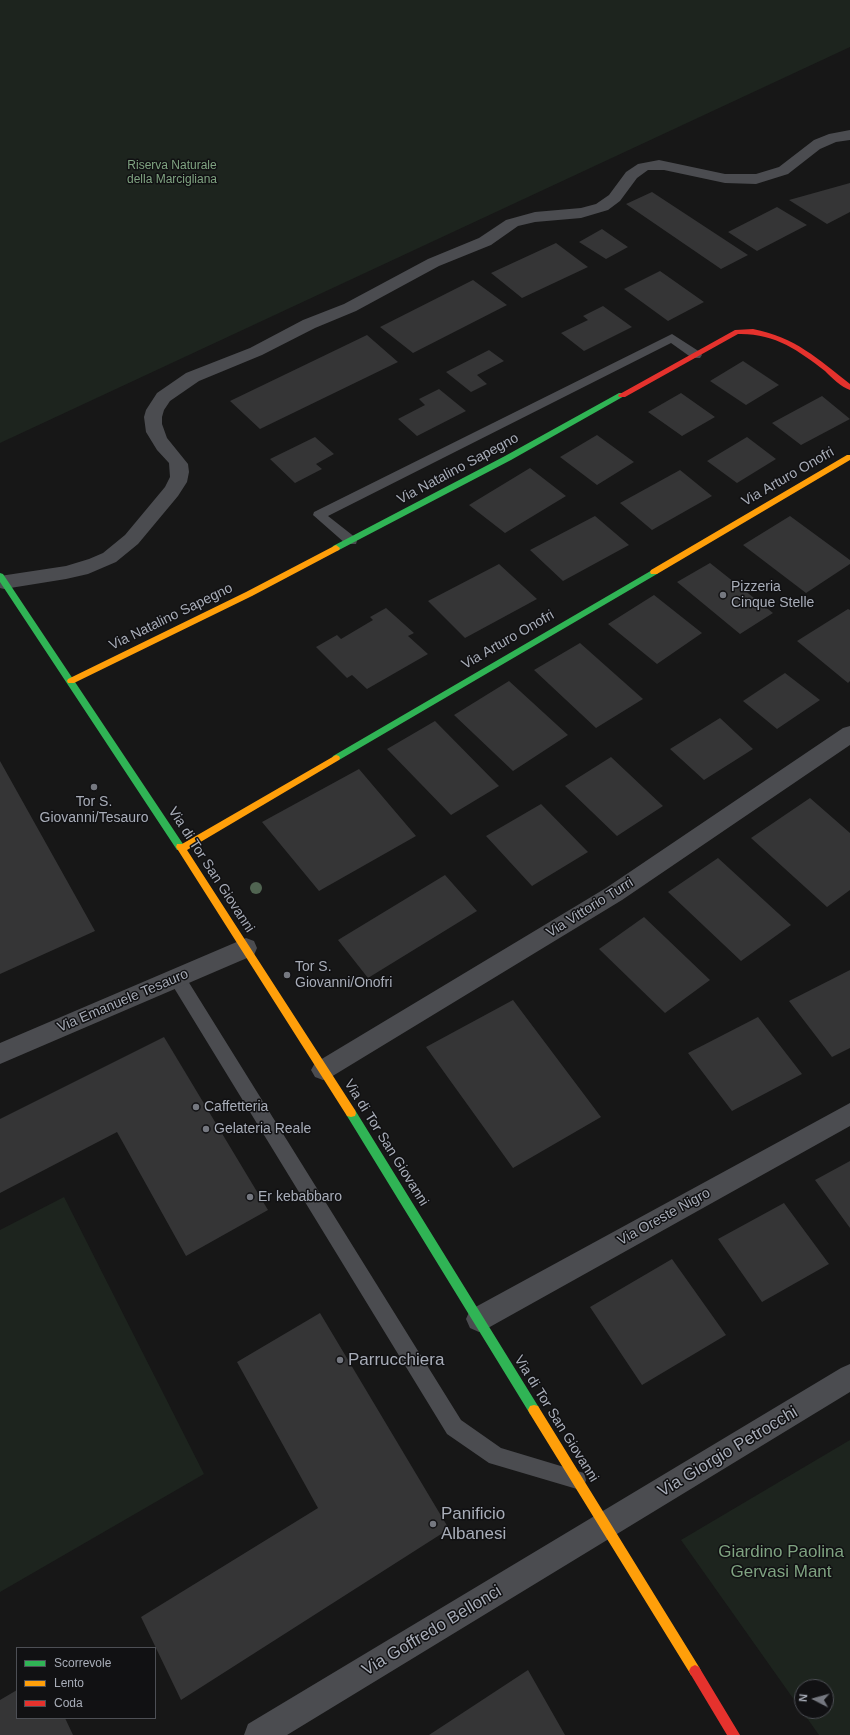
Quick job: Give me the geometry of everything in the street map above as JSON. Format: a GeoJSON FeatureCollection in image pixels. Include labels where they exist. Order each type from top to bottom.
{"type":"FeatureCollection","features":[{"type":"Feature","properties":{"kind":"street"},"geometry":{"type":"LineString","coordinates":[[2,579],[88,567],[122,549],[177,484],[180,474],[179,462],[163,446],[155,433],[152,420],[153,413],[161,399],[184,381],[270,345],[288,333],[313,321],[354,306],[444,257],[483,243],[512,224],[540,216],[578,213],[601,208],[617,196],[634,171],[643,167],[653,165],[666,166],[742,179],[762,178],[784,170],[817,143],[835,137],[850,135]]}},
{"type":"Feature","properties":{"kind":"street","name":"Via Natalino Sapegno"},"geometry":{"type":"LineString","coordinates":[[71,681],[249,594],[351,541],[508,458],[737,332],[757,329],[772,334],[790,344],[850,388]]}},
{"type":"Feature","properties":{"kind":"street","name":"Via Arturo Onofri"},"geometry":{"type":"LineString","coordinates":[[181,849],[850,457]]}},
{"type":"Feature","properties":{"kind":"street","name":"Via di Tor San Giovanni"},"geometry":{"type":"LineString","coordinates":[[2,579],[71,681],[246,948],[478,1319],[734,1735]]}},
{"type":"Feature","properties":{"kind":"street","name":"Via Vittorio Turri"},"geometry":{"type":"LineString","coordinates":[[323,1070],[614,894],[850,734]]}},
{"type":"Feature","properties":{"kind":"street","name":"Via Emanuele Tesauro"},"geometry":{"type":"LineString","coordinates":[[0,1054],[246,948]]}},
{"type":"Feature","properties":{"kind":"street","name":"Via Oreste Nigro"},"geometry":{"type":"LineString","coordinates":[[478,1319],[850,1114]]}},
{"type":"Feature","properties":{"kind":"street","name":"Via Giorgio Petrocchi"},"geometry":{"type":"LineString","coordinates":[[605,1526],[850,1377]]}},
{"type":"Feature","properties":{"kind":"street","name":"Via Goffredo Bellonci"},"geometry":{"type":"LineString","coordinates":[[259,1735],[605,1526]]}},
{"type":"Feature","properties":{"kind":"lane"},"geometry":{"type":"LineString","coordinates":[[351,541],[319,515],[672,338],[696,355]]}},
{"type":"Feature","properties":{"kind":"lane"},"geometry":{"type":"LineString","coordinates":[[177,978],[454,1427],[496,1456],[577,1480]]}},
{"type":"Feature","properties":{"kind":"green space","name":"Riserva Naturale della Marcigliana"},"geometry":{"type":"Polygon","coordinates":[[[0,0],[850,0],[850,47],[0,443],[0,0]]]}},
{"type":"Feature","properties":{"kind":"green space"},"geometry":{"type":"Polygon","coordinates":[[[64,1197],[204,1474],[0,1592],[0,1230],[64,1197]]]}},
{"type":"Feature","properties":{"kind":"green space","name":"Giardino Paolina Gervasi Mant"},"geometry":{"type":"Polygon","coordinates":[[[850,1440],[850,1735],[819,1735],[808,1719],[834,1719],[834,1679],[794,1679],[794,1700],[681,1540],[850,1440]]]}},
{"type":"Feature","properties":{"kind":"building"},"geometry":{"type":"Polygon","coordinates":[[[850,183],[850,212],[827,224],[789,200],[850,183]]]}},
{"type":"Feature","properties":{"kind":"building"},"geometry":{"type":"Polygon","coordinates":[[[652,192],[748,255],[721,269],[626,204],[652,192]]]}},
{"type":"Feature","properties":{"kind":"building"},"geometry":{"type":"Polygon","coordinates":[[[777,207],[807,225],[757,251],[728,232],[777,207]]]}},
{"type":"Feature","properties":{"kind":"building"},"geometry":{"type":"Polygon","coordinates":[[[602,229],[628,247],[606,259],[579,242],[602,229]]]}},
{"type":"Feature","properties":{"kind":"building"},"geometry":{"type":"Polygon","coordinates":[[[556,243],[588,267],[522,298],[491,273],[556,243]]]}},
{"type":"Feature","properties":{"kind":"building"},"geometry":{"type":"Polygon","coordinates":[[[660,271],[704,302],[668,321],[624,289],[660,271]]]}},
{"type":"Feature","properties":{"kind":"building"},"geometry":{"type":"Polygon","coordinates":[[[473,280],[507,305],[413,353],[380,327],[473,280]]]}},
{"type":"Feature","properties":{"kind":"building"},"geometry":{"type":"Polygon","coordinates":[[[603,306],[632,327],[584,351],[561,333],[588,320],[583,316],[603,306]]]}},
{"type":"Feature","properties":{"kind":"building"},"geometry":{"type":"Polygon","coordinates":[[[367,335],[398,362],[260,429],[230,401],[367,335]]]}},
{"type":"Feature","properties":{"kind":"building"},"geometry":{"type":"Polygon","coordinates":[[[489,350],[504,361],[477,375],[487,384],[471,392],[446,372],[489,350]]]}},
{"type":"Feature","properties":{"kind":"building"},"geometry":{"type":"Polygon","coordinates":[[[743,361],[779,385],[746,405],[710,381],[743,361]]]}},
{"type":"Feature","properties":{"kind":"building"},"geometry":{"type":"Polygon","coordinates":[[[439,389],[466,411],[417,436],[398,419],[425,405],[419,399],[439,389]]]}},
{"type":"Feature","properties":{"kind":"building"},"geometry":{"type":"Polygon","coordinates":[[[681,393],[715,417],[682,436],[648,412],[681,393]]]}},
{"type":"Feature","properties":{"kind":"building"},"geometry":{"type":"Polygon","coordinates":[[[822,396],[850,419],[801,445],[772,423],[822,396]]]}},
{"type":"Feature","properties":{"kind":"building"},"geometry":{"type":"Polygon","coordinates":[[[597,435],[634,462],[597,485],[560,457],[597,435]]]}},
{"type":"Feature","properties":{"kind":"building"},"geometry":{"type":"Polygon","coordinates":[[[315,437],[334,454],[316,464],[322,469],[295,483],[270,459],[315,437]]]}},
{"type":"Feature","properties":{"kind":"building"},"geometry":{"type":"Polygon","coordinates":[[[747,437],[776,459],[737,483],[707,461],[747,437]]]}},
{"type":"Feature","properties":{"kind":"building"},"geometry":{"type":"Polygon","coordinates":[[[530,468],[566,496],[505,533],[469,505],[530,468]]]}},
{"type":"Feature","properties":{"kind":"building"},"geometry":{"type":"Polygon","coordinates":[[[680,470],[712,496],[652,530],[620,503],[680,470]]]}},
{"type":"Feature","properties":{"kind":"building"},"geometry":{"type":"Polygon","coordinates":[[[595,516],[629,545],[563,581],[530,550],[595,516]]]}},
{"type":"Feature","properties":{"kind":"building"},"geometry":{"type":"Polygon","coordinates":[[[790,516],[850,560],[850,564],[806,593],[743,545],[790,516]]]}},
{"type":"Feature","properties":{"kind":"building"},"geometry":{"type":"Polygon","coordinates":[[[710,563],[773,613],[740,634],[677,582],[710,563]]]}},
{"type":"Feature","properties":{"kind":"building"},"geometry":{"type":"Polygon","coordinates":[[[499,564],[537,599],[465,638],[428,601],[499,564]]]}},
{"type":"Feature","properties":{"kind":"building"},"geometry":{"type":"Polygon","coordinates":[[[654,595],[702,633],[657,664],[608,624],[654,595]]]}},
{"type":"Feature","properties":{"kind":"building"},"geometry":{"type":"Polygon","coordinates":[[[386,608],[414,633],[408,636],[428,654],[367,689],[352,675],[347,678],[316,647],[337,635],[341,639],[373,620],[370,617],[386,608]]]}},
{"type":"Feature","properties":{"kind":"building"},"geometry":{"type":"Polygon","coordinates":[[[848,609],[850,610],[850,681],[848,683],[797,641],[848,609]]]}},
{"type":"Feature","properties":{"kind":"building"},"geometry":{"type":"Polygon","coordinates":[[[580,643],[643,699],[596,728],[534,670],[580,643]]]}},
{"type":"Feature","properties":{"kind":"building"},"geometry":{"type":"Polygon","coordinates":[[[785,673],[820,700],[777,729],[743,701],[785,673]]]}},
{"type":"Feature","properties":{"kind":"building"},"geometry":{"type":"Polygon","coordinates":[[[509,681],[568,735],[513,771],[454,715],[509,681]]]}},
{"type":"Feature","properties":{"kind":"building"},"geometry":{"type":"Polygon","coordinates":[[[720,718],[753,749],[704,780],[670,749],[720,718]]]}},
{"type":"Feature","properties":{"kind":"building"},"geometry":{"type":"Polygon","coordinates":[[[435,721],[499,786],[451,815],[387,749],[435,721]]]}},
{"type":"Feature","properties":{"kind":"building"},"geometry":{"type":"Polygon","coordinates":[[[611,757],[663,806],[617,836],[565,786],[611,757]]]}},
{"type":"Feature","properties":{"kind":"building"},"geometry":{"type":"Polygon","coordinates":[[[0,761],[95,931],[0,974],[0,761]]]}},
{"type":"Feature","properties":{"kind":"building"},"geometry":{"type":"Polygon","coordinates":[[[359,769],[416,836],[319,891],[262,822],[359,769]]]}},
{"type":"Feature","properties":{"kind":"building"},"geometry":{"type":"Polygon","coordinates":[[[810,798],[850,833],[850,890],[827,907],[751,838],[810,798]]]}},
{"type":"Feature","properties":{"kind":"building"},"geometry":{"type":"Polygon","coordinates":[[[541,804],[588,852],[532,886],[486,836],[541,804]]]}},
{"type":"Feature","properties":{"kind":"building"},"geometry":{"type":"Polygon","coordinates":[[[718,858],[791,925],[741,961],[668,892],[718,858]]]}},
{"type":"Feature","properties":{"kind":"building"},"geometry":{"type":"Polygon","coordinates":[[[445,875],[477,911],[368,978],[338,940],[445,875]]]}},
{"type":"Feature","properties":{"kind":"building"},"geometry":{"type":"Polygon","coordinates":[[[644,917],[710,980],[665,1013],[599,949],[644,917]]]}},
{"type":"Feature","properties":{"kind":"building"},"geometry":{"type":"Polygon","coordinates":[[[850,970],[850,1048],[832,1057],[789,1001],[850,970]]]}},
{"type":"Feature","properties":{"kind":"building"},"geometry":{"type":"Polygon","coordinates":[[[513,1000],[601,1117],[513,1168],[426,1047],[513,1000]]]}},
{"type":"Feature","properties":{"kind":"building"},"geometry":{"type":"Polygon","coordinates":[[[758,1017],[802,1074],[732,1111],[688,1053],[758,1017]]]}},
{"type":"Feature","properties":{"kind":"building"},"geometry":{"type":"Polygon","coordinates":[[[164,1037],[268,1210],[186,1256],[117,1132],[0,1193],[0,1119],[164,1037]]]}},
{"type":"Feature","properties":{"kind":"building"},"geometry":{"type":"Polygon","coordinates":[[[850,1161],[850,1228],[815,1180],[850,1161]]]}},
{"type":"Feature","properties":{"kind":"building"},"geometry":{"type":"Polygon","coordinates":[[[784,1203],[829,1264],[762,1302],[718,1239],[784,1203]]]}},
{"type":"Feature","properties":{"kind":"building"},"geometry":{"type":"Polygon","coordinates":[[[672,1259],[726,1335],[642,1385],[590,1307],[672,1259]]]}},
{"type":"Feature","properties":{"kind":"building"},"geometry":{"type":"Polygon","coordinates":[[[320,1313],[449,1529],[181,1700],[141,1617],[318,1508],[237,1362],[320,1313]]]}},
{"type":"Feature","properties":{"kind":"building"},"geometry":{"type":"Polygon","coordinates":[[[528,1670],[565,1735],[429,1735],[528,1670]]]}},
{"type":"Feature","properties":{"kind":"building"},"geometry":{"type":"Polygon","coordinates":[[[16,1691],[16,1719],[65,1719],[73,1735],[0,1735],[0,1700],[16,1691]]]}},
{"type":"Feature","properties":{"kind":"traffic: fast"},"geometry":{"type":"LineString","coordinates":[[336,548],[508,458],[622,395]]}},
{"type":"Feature","properties":{"kind":"traffic: fast"},"geometry":{"type":"LineString","coordinates":[[336,758],[654,572]]}},
{"type":"Feature","properties":{"kind":"traffic: fast"},"geometry":{"type":"LineString","coordinates":[[0,576],[180,847]]}},
{"type":"Feature","properties":{"kind":"traffic: fast"},"geometry":{"type":"LineString","coordinates":[[351,1113],[534,1410]]}},
{"type":"Feature","properties":{"kind":"traffic: slow"},"geometry":{"type":"LineString","coordinates":[[654,572],[850,457]]}},
{"type":"Feature","properties":{"kind":"traffic: slow"},"geometry":{"type":"LineString","coordinates":[[71,681],[249,594],[336,548]]}},
{"type":"Feature","properties":{"kind":"traffic: slow"},"geometry":{"type":"LineString","coordinates":[[181,849],[336,758]]}},
{"type":"Feature","properties":{"kind":"traffic: slow"},"geometry":{"type":"LineString","coordinates":[[180,847],[351,1113]]}},
{"type":"Feature","properties":{"kind":"traffic: slow"},"geometry":{"type":"LineString","coordinates":[[534,1410],[695,1671]]}},
{"type":"Feature","properties":{"kind":"traffic: jam"},"geometry":{"type":"LineString","coordinates":[[622,395],[737,332],[753,331],[769,334],[798,348],[812,357],[850,388]]}},
{"type":"Feature","properties":{"kind":"traffic: jam"},"geometry":{"type":"LineString","coordinates":[[695,1671],[734,1735]]}},
{"type":"Feature","properties":{"kind":"place","name":"Pizzeria Cinque Stelle"},"geometry":{"type":"Point","coordinates":[723,595]}},
{"type":"Feature","properties":{"kind":"place","name":"Tor S. Giovanni/Tesauro"},"geometry":{"type":"Point","coordinates":[94,787]}},
{"type":"Feature","properties":{"kind":"place","name":"Tor S. Giovanni/Onofri"},"geometry":{"type":"Point","coordinates":[287,975]}},
{"type":"Feature","properties":{"kind":"place","name":"Caffetteria"},"geometry":{"type":"Point","coordinates":[196,1107]}},
{"type":"Feature","properties":{"kind":"place","name":"Gelateria Reale"},"geometry":{"type":"Point","coordinates":[206,1129]}},
{"type":"Feature","properties":{"kind":"place","name":"Er kebabbaro"},"geometry":{"type":"Point","coordinates":[250,1197]}},
{"type":"Feature","properties":{"kind":"place","name":"Parrucchiera"},"geometry":{"type":"Point","coordinates":[340,1360]}},
{"type":"Feature","properties":{"kind":"place","name":"Panificio Albanesi"},"geometry":{"type":"Point","coordinates":[433,1524]}}]}
